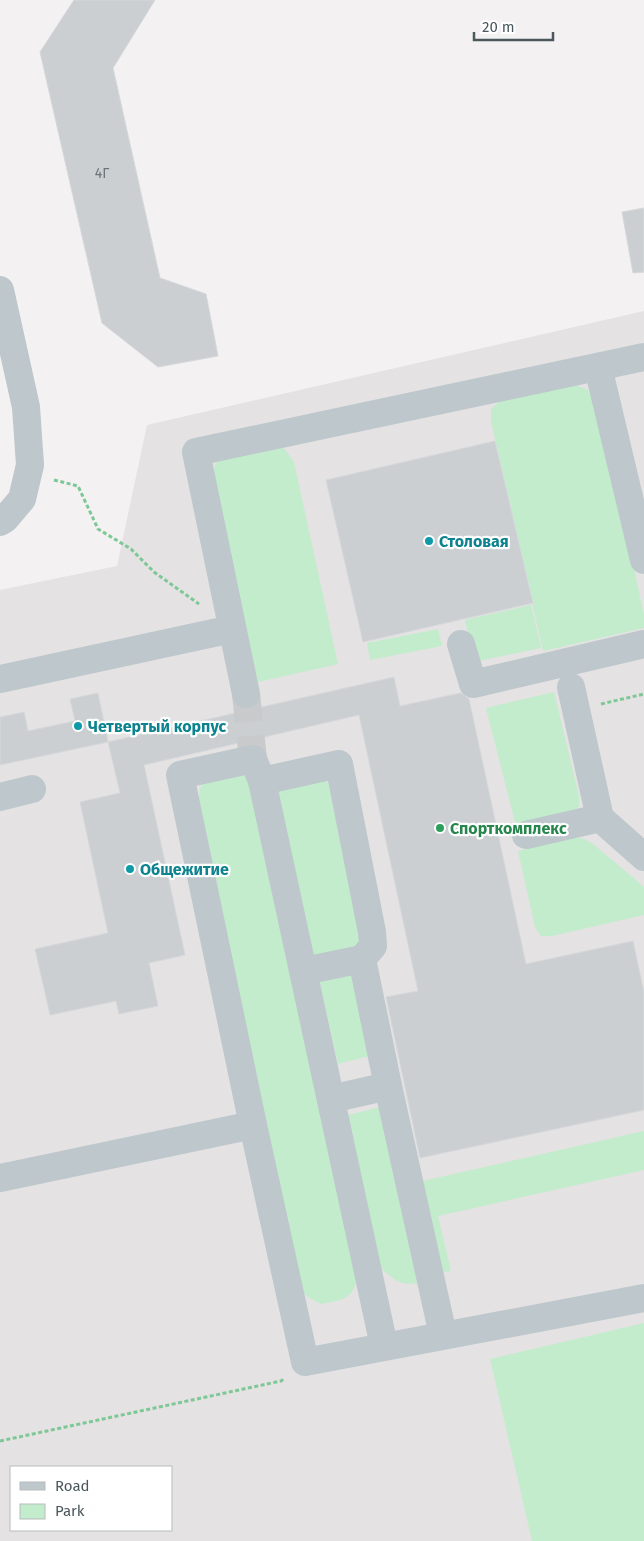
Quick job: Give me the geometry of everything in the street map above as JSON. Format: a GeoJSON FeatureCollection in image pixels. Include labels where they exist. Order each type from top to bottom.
{"type":"FeatureCollection","features":[{"type":"Feature","properties":{"kind":"street"},"geometry":{"type":"LineString","coordinates":[[0,290],[26,407],[30,465],[22,499],[0,522]]}},
{"type":"Feature","properties":{"kind":"street"},"geometry":{"type":"LineString","coordinates":[[246,694],[228,630],[196,452],[644,357]]}},
{"type":"Feature","properties":{"kind":"street"},"geometry":{"type":"LineString","coordinates":[[598,367],[644,560]]}},
{"type":"Feature","properties":{"kind":"street"},"geometry":{"type":"LineString","coordinates":[[0,679],[228,630]]}},
{"type":"Feature","properties":{"kind":"street"},"geometry":{"type":"LineString","coordinates":[[461,644],[473,684],[644,644]]}},
{"type":"Feature","properties":{"kind":"street"},"geometry":{"type":"LineString","coordinates":[[582,701],[600,818],[644,857]]}},
{"type":"Feature","properties":{"kind":"street"},"geometry":{"type":"LineString","coordinates":[[384,1346],[262,781],[253,759],[180,775],[305,1362],[644,1298]]}},
{"type":"Feature","properties":{"kind":"street"},"geometry":{"type":"LineString","coordinates":[[262,781],[339,764],[372,932],[373,946],[362,959],[304,971]]}},
{"type":"Feature","properties":{"kind":"street"},"geometry":{"type":"LineString","coordinates":[[0,797],[32,789]]}},
{"type":"Feature","properties":{"kind":"street"},"geometry":{"type":"LineString","coordinates":[[526,835],[600,818]]}},
{"type":"Feature","properties":{"kind":"street"},"geometry":{"type":"LineString","coordinates":[[362,959],[443,1335]]}},
{"type":"Feature","properties":{"kind":"street"},"geometry":{"type":"LineString","coordinates":[[331,1099],[388,1086]]}},
{"type":"Feature","properties":{"kind":"street"},"geometry":{"type":"LineString","coordinates":[[0,1178],[253,1125]]}},
{"type":"Feature","properties":{"kind":"path"},"geometry":{"type":"LineString","coordinates":[[30,465],[55,480],[78,486],[98,529],[131,549],[154,572],[198,604],[228,630]]}},
{"type":"Feature","properties":{"kind":"path"},"geometry":{"type":"LineString","coordinates":[[582,701],[644,694]]}},
{"type":"Feature","properties":{"kind":"path"},"geometry":{"type":"LineString","coordinates":[[0,1441],[280,1381],[305,1362]]}},
{"type":"Feature","properties":{"kind":"shaded area"},"geometry":{"type":"Polygon","coordinates":[[[644,311],[644,1541],[0,1541],[0,590],[117,566],[147,425],[644,311]]]}},
{"type":"Feature","properties":{"kind":"green space"},"geometry":{"type":"Polygon","coordinates":[[[574,384],[588,390],[599,403],[644,615],[644,628],[543,651],[491,421],[491,409],[502,399],[574,384]]]}},
{"type":"Feature","properties":{"kind":"green space"},"geometry":{"type":"Polygon","coordinates":[[[283,447],[294,462],[338,664],[258,682],[211,475],[217,461],[283,447]]]}},
{"type":"Feature","properties":{"kind":"green space"},"geometry":{"type":"Polygon","coordinates":[[[531,605],[541,648],[474,662],[465,620],[531,605]]]}},
{"type":"Feature","properties":{"kind":"green space"},"geometry":{"type":"Polygon","coordinates":[[[438,629],[442,646],[370,660],[367,643],[438,629]]]}},
{"type":"Feature","properties":{"kind":"green space"},"geometry":{"type":"Polygon","coordinates":[[[554,692],[579,796],[579,807],[573,812],[516,826],[486,708],[554,692]]]}},
{"type":"Feature","properties":{"kind":"green space"},"geometry":{"type":"Polygon","coordinates":[[[239,773],[246,777],[253,787],[358,1278],[352,1291],[345,1298],[321,1304],[298,1289],[199,798],[204,779],[239,773]]]}},
{"type":"Feature","properties":{"kind":"green space"},"geometry":{"type":"Polygon","coordinates":[[[326,781],[330,786],[364,937],[356,949],[314,956],[310,950],[273,788],[326,781]]]}},
{"type":"Feature","properties":{"kind":"green space"},"geometry":{"type":"Polygon","coordinates":[[[570,838],[581,838],[592,843],[644,887],[644,915],[552,936],[541,936],[535,927],[518,851],[570,838]]]}},
{"type":"Feature","properties":{"kind":"green space"},"geometry":{"type":"Polygon","coordinates":[[[354,968],[373,1055],[338,1064],[318,976],[354,968]]]}},
{"type":"Feature","properties":{"kind":"green space"},"geometry":{"type":"Polygon","coordinates":[[[384,1106],[421,1283],[403,1283],[390,1276],[380,1267],[348,1115],[384,1106]]]}},
{"type":"Feature","properties":{"kind":"green space"},"geometry":{"type":"Polygon","coordinates":[[[644,1131],[644,1170],[438,1216],[451,1271],[439,1273],[418,1182],[644,1131]]]}},
{"type":"Feature","properties":{"kind":"green space"},"geometry":{"type":"Polygon","coordinates":[[[644,1323],[644,1541],[532,1541],[490,1359],[644,1323]]]}},
{"type":"Feature","properties":{"kind":"building"},"geometry":{"type":"Polygon","coordinates":[[[74,0],[155,0],[113,68],[160,278],[206,294],[218,356],[158,367],[102,323],[40,52],[74,0]]]}},
{"type":"Feature","properties":{"kind":"building"},"geometry":{"type":"Polygon","coordinates":[[[644,208],[644,272],[633,273],[622,212],[644,208]]]}},
{"type":"Feature","properties":{"kind":"building","name":"Столовая"},"geometry":{"type":"Polygon","coordinates":[[[495,441],[533,603],[363,642],[326,480],[495,441]]]}},
{"type":"Feature","properties":{"kind":"building","name":"Спорткомплекс"},"geometry":{"type":"Polygon","coordinates":[[[394,677],[400,706],[461,693],[469,699],[526,964],[633,941],[644,992],[644,1110],[420,1158],[386,997],[418,991],[359,715],[144,765],[185,955],[149,963],[158,1006],[119,1014],[116,1001],[50,1015],[35,949],[108,933],[80,802],[120,793],[108,742],[394,677]]]}},
{"type":"Feature","properties":{"kind":"building","name":"Четвертый корпус"},"geometry":{"type":"Polygon","coordinates":[[[98,693],[108,742],[0,765],[0,717],[24,712],[28,731],[75,721],[70,699],[98,693]]]}},
{"type":"Feature","properties":{"kind":"tunnel"},"geometry":{"type":"LineString","coordinates":[[246,694],[253,759]]}},
{"type":"Feature","properties":{"kind":"place","name":"Столовая"},"geometry":{"type":"Point","coordinates":[429,541]}},
{"type":"Feature","properties":{"kind":"place","name":"Четвертый корпус"},"geometry":{"type":"Point","coordinates":[78,726]}},
{"type":"Feature","properties":{"kind":"place","name":"Спорткомплекс"},"geometry":{"type":"Point","coordinates":[440,828]}},
{"type":"Feature","properties":{"kind":"place","name":"Общежитие"},"geometry":{"type":"Point","coordinates":[130,869]}}]}
